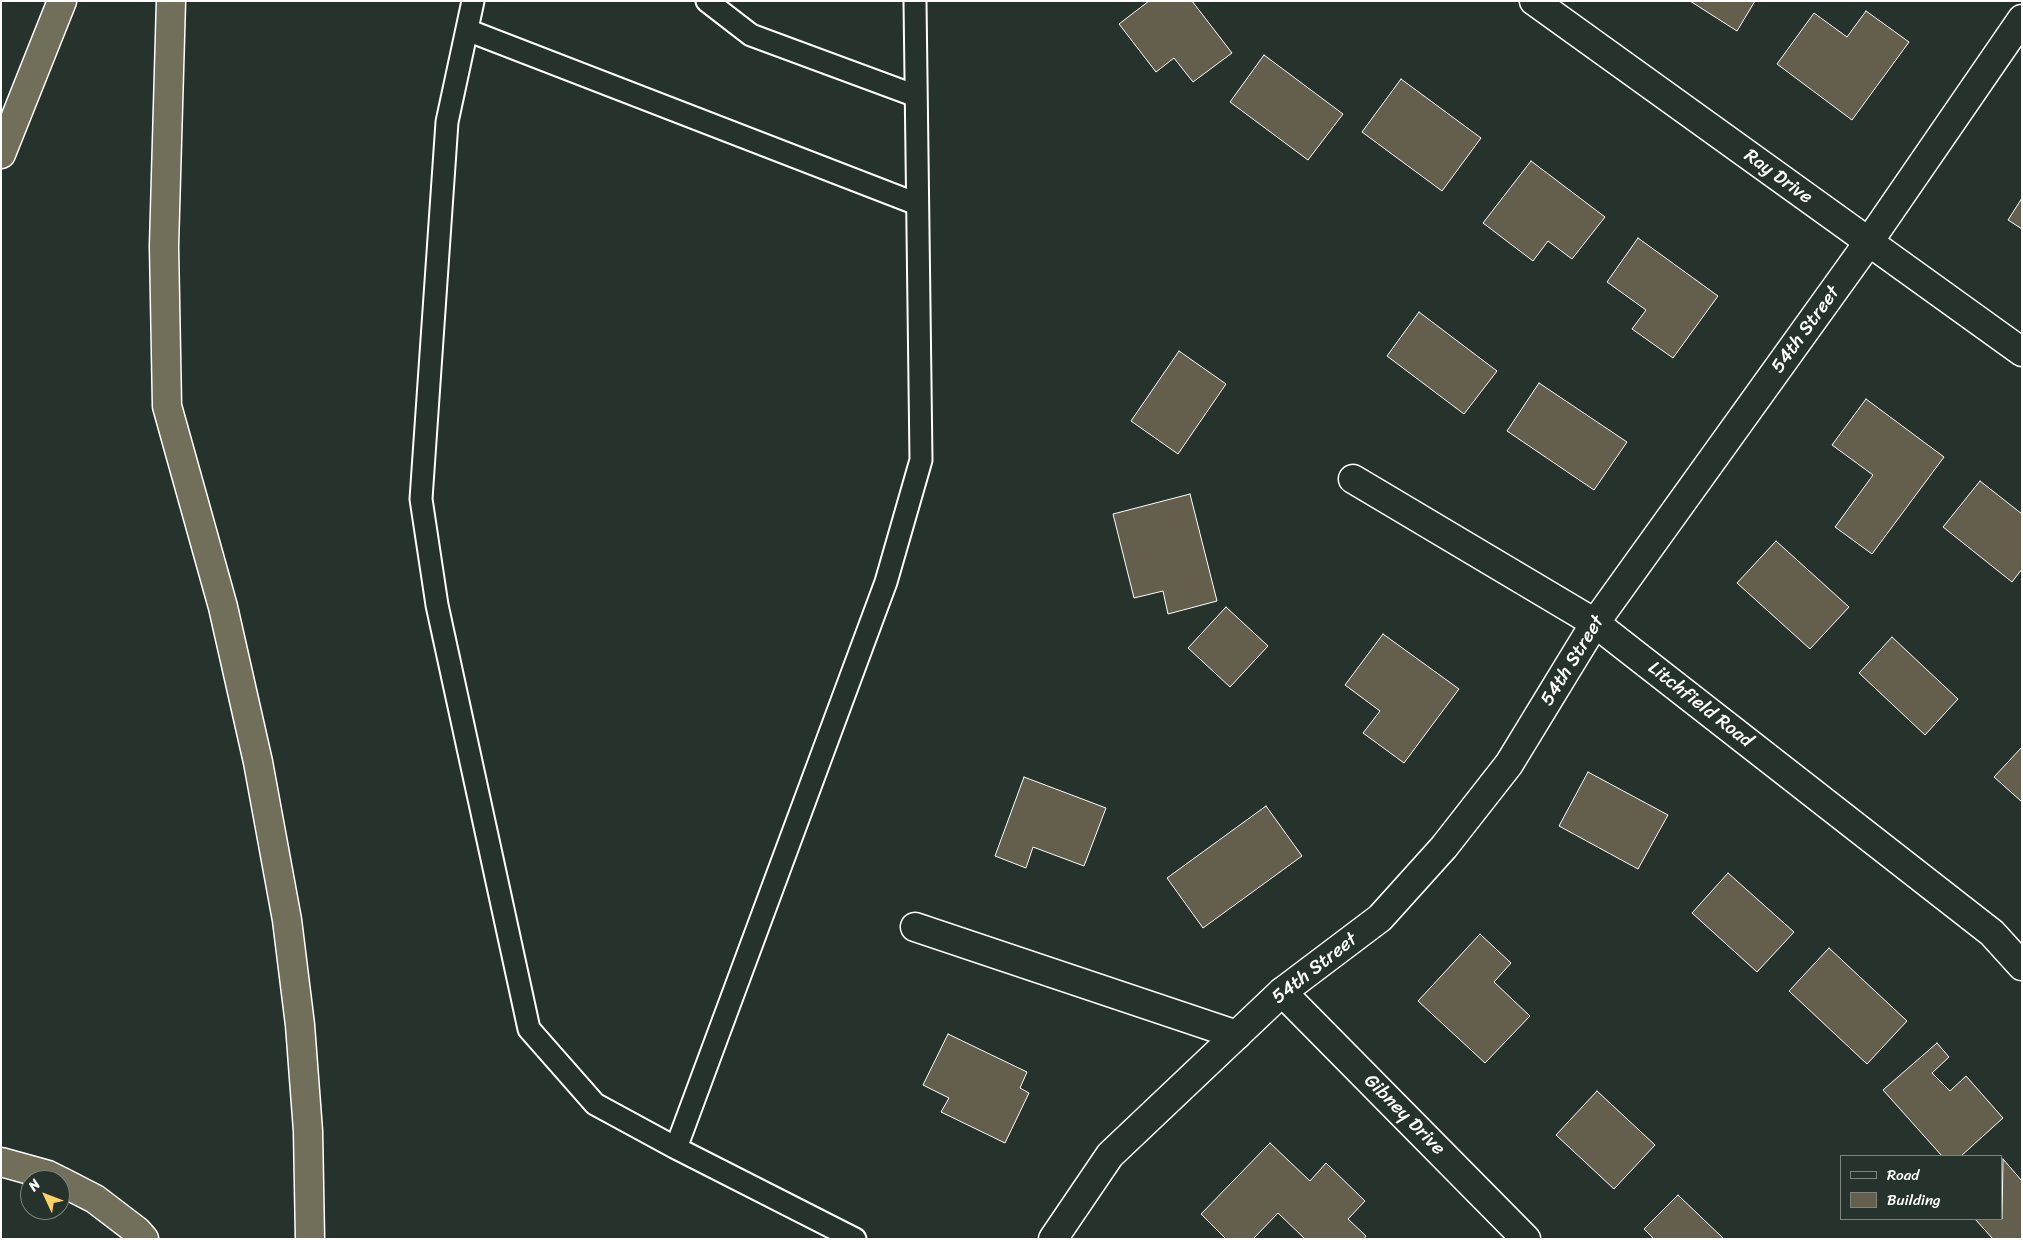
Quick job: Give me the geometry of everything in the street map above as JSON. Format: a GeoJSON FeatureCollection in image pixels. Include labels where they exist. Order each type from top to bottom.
{"type":"FeatureCollection","features":[{"type":"Feature","properties":{"kind":"highway"},"geometry":{"type":"LineString","coordinates":[[1,154],[62,1]]}},
{"type":"Feature","properties":{"kind":"highway"},"geometry":{"type":"LineString","coordinates":[[171,1],[164,246],[168,406],[226,616],[258,762],[287,920],[300,1025],[308,1131],[310,1239]]}},
{"type":"Feature","properties":{"kind":"highway"},"geometry":{"type":"LineString","coordinates":[[1,1162],[30,1170]]}},
{"type":"Feature","properties":{"kind":"highway"},"geometry":{"type":"LineString","coordinates":[[70,1186],[95,1199],[137,1231],[144,1239]]}},
{"type":"Feature","properties":{"kind":"street","name":"Ray Drive"},"geometry":{"type":"LineString","coordinates":[[1534,1],[2022,352]]}},
{"type":"Feature","properties":{"kind":"street","name":"54th Street"},"geometry":{"type":"LineString","coordinates":[[1053,1239],[1110,1154],[1282,992],[1380,918],[1444,848],[1509,764],[1595,623],[1868,243],[2022,19]]}},
{"type":"Feature","properties":{"kind":"street","name":"Litchfield Road"},"geometry":{"type":"LineString","coordinates":[[1353,479],[1595,623],[1992,933],[2022,966]]}},
{"type":"Feature","properties":{"kind":"street"},"geometry":{"type":"LineString","coordinates":[[915,927],[1237,1035]]}},
{"type":"Feature","properties":{"kind":"street","name":"Gibney Drive"},"geometry":{"type":"LineString","coordinates":[[1282,992],[1526,1239]]}},
{"type":"Feature","properties":{"kind":"lane"},"geometry":{"type":"LineString","coordinates":[[473,1],[447,122],[421,499],[437,604],[529,1029],[595,1104],[676,1148],[855,1239]]}},
{"type":"Feature","properties":{"kind":"lane"},"geometry":{"type":"LineString","coordinates":[[708,1],[751,35],[916,96]]}},
{"type":"Feature","properties":{"kind":"lane"},"geometry":{"type":"LineString","coordinates":[[676,1148],[886,582],[920,460],[915,1]]}},
{"type":"Feature","properties":{"kind":"lane"},"geometry":{"type":"LineString","coordinates":[[467,30],[917,204]]}},
{"type":"Feature","properties":{"kind":"building"},"geometry":{"type":"Polygon","coordinates":[[[1149,1],[1192,1],[1232,53],[1193,82],[1174,58],[1156,72],[1119,24],[1149,1]]]}},
{"type":"Feature","properties":{"kind":"building"},"geometry":{"type":"Polygon","coordinates":[[[1690,1],[1755,1],[1737,31],[1690,1]]]}},
{"type":"Feature","properties":{"kind":"building"},"geometry":{"type":"Polygon","coordinates":[[[1866,11],[1909,42],[1852,120],[1777,64],[1814,13],[1847,37],[1866,11]]]}},
{"type":"Feature","properties":{"kind":"building"},"geometry":{"type":"Polygon","coordinates":[[[1264,55],[1343,114],[1308,160],[1230,102],[1264,55]]]}},
{"type":"Feature","properties":{"kind":"building"},"geometry":{"type":"Polygon","coordinates":[[[1401,79],[1481,138],[1442,191],[1362,132],[1401,79]]]}},
{"type":"Feature","properties":{"kind":"building"},"geometry":{"type":"Polygon","coordinates":[[[1531,161],[1605,217],[1572,259],[1548,241],[1533,261],[1483,223],[1531,161]]]}},
{"type":"Feature","properties":{"kind":"building"},"geometry":{"type":"Polygon","coordinates":[[[2022,198],[2022,229],[2008,220],[2022,198]]]}},
{"type":"Feature","properties":{"kind":"building"},"geometry":{"type":"Polygon","coordinates":[[[1638,238],[1718,296],[1673,358],[1632,329],[1646,310],[1607,282],[1638,238]]]}},
{"type":"Feature","properties":{"kind":"building"},"geometry":{"type":"Polygon","coordinates":[[[1419,312],[1497,371],[1464,414],[1387,356],[1419,312]]]}},
{"type":"Feature","properties":{"kind":"building"},"geometry":{"type":"Polygon","coordinates":[[[1179,351],[1226,384],[1178,454],[1131,421],[1179,351]]]}},
{"type":"Feature","properties":{"kind":"building"},"geometry":{"type":"Polygon","coordinates":[[[1539,383],[1627,442],[1594,490],[1507,431],[1539,383]]]}},
{"type":"Feature","properties":{"kind":"building"},"geometry":{"type":"Polygon","coordinates":[[[1866,399],[1944,457],[1872,554],[1835,527],[1873,475],[1832,445],[1866,399]]]}},
{"type":"Feature","properties":{"kind":"building"},"geometry":{"type":"Polygon","coordinates":[[[1980,481],[2022,514],[2022,569],[2012,582],[1943,527],[1980,481]]]}},
{"type":"Feature","properties":{"kind":"building"},"geometry":{"type":"Polygon","coordinates":[[[1190,494],[1217,601],[1168,614],[1163,591],[1134,598],[1113,514],[1190,494]]]}},
{"type":"Feature","properties":{"kind":"building"},"geometry":{"type":"Polygon","coordinates":[[[1776,541],[1849,607],[1810,649],[1737,583],[1776,541]]]}},
{"type":"Feature","properties":{"kind":"building"},"geometry":{"type":"Polygon","coordinates":[[[1226,607],[1268,646],[1230,687],[1188,648],[1226,607]]]}},
{"type":"Feature","properties":{"kind":"building"},"geometry":{"type":"Polygon","coordinates":[[[1383,634],[1459,689],[1404,763],[1363,733],[1380,711],[1345,685],[1383,634]]]}},
{"type":"Feature","properties":{"kind":"building"},"geometry":{"type":"Polygon","coordinates":[[[1892,637],[1958,699],[1925,735],[1859,673],[1892,637]]]}},
{"type":"Feature","properties":{"kind":"building"},"geometry":{"type":"Polygon","coordinates":[[[2022,747],[2022,802],[1994,777],[2022,747]]]}},
{"type":"Feature","properties":{"kind":"building"},"geometry":{"type":"Polygon","coordinates":[[[1588,772],[1668,815],[1638,869],[1559,826],[1588,772]]]}},
{"type":"Feature","properties":{"kind":"building"},"geometry":{"type":"Polygon","coordinates":[[[1024,777],[1106,808],[1084,866],[1033,847],[1026,868],[995,856],[1024,777]]]}},
{"type":"Feature","properties":{"kind":"building"},"geometry":{"type":"Polygon","coordinates":[[[1266,806],[1302,856],[1203,928],[1167,878],[1266,806]]]}},
{"type":"Feature","properties":{"kind":"building"},"geometry":{"type":"Polygon","coordinates":[[[1728,873],[1794,932],[1757,972],[1692,913],[1728,873]]]}},
{"type":"Feature","properties":{"kind":"building"},"geometry":{"type":"Polygon","coordinates":[[[1480,934],[1511,963],[1494,982],[1530,1016],[1485,1063],[1418,1001],[1480,934]]]}},
{"type":"Feature","properties":{"kind":"building"},"geometry":{"type":"Polygon","coordinates":[[[1829,948],[1907,1021],[1867,1064],[1789,991],[1829,948]]]}},
{"type":"Feature","properties":{"kind":"building"},"geometry":{"type":"Polygon","coordinates":[[[948,1034],[1027,1072],[1020,1088],[1029,1093],[1005,1143],[941,1112],[949,1098],[923,1085],[948,1034]]]}},
{"type":"Feature","properties":{"kind":"building"},"geometry":{"type":"Polygon","coordinates":[[[1937,1043],[1949,1057],[1932,1073],[1950,1091],[1966,1076],[2003,1118],[1962,1155],[1941,1155],[1883,1090],[1937,1043]]]}},
{"type":"Feature","properties":{"kind":"building"},"geometry":{"type":"Polygon","coordinates":[[[1597,1091],[1655,1145],[1614,1189],[1556,1135],[1597,1091]]]}},
{"type":"Feature","properties":{"kind":"building"},"geometry":{"type":"Polygon","coordinates":[[[1270,1143],[1310,1181],[1326,1163],[1365,1201],[1348,1219],[1366,1236],[1364,1239],[1305,1239],[1278,1213],[1253,1239],[1226,1239],[1201,1214],[1270,1143]]]}},
{"type":"Feature","properties":{"kind":"building"},"geometry":{"type":"Polygon","coordinates":[[[2003,1159],[2022,1181],[2022,1239],[1993,1239],[1976,1220],[2003,1220],[2003,1159]]]}},
{"type":"Feature","properties":{"kind":"building"},"geometry":{"type":"Polygon","coordinates":[[[1678,1195],[1724,1239],[1654,1239],[1644,1229],[1678,1195]]]}}]}
